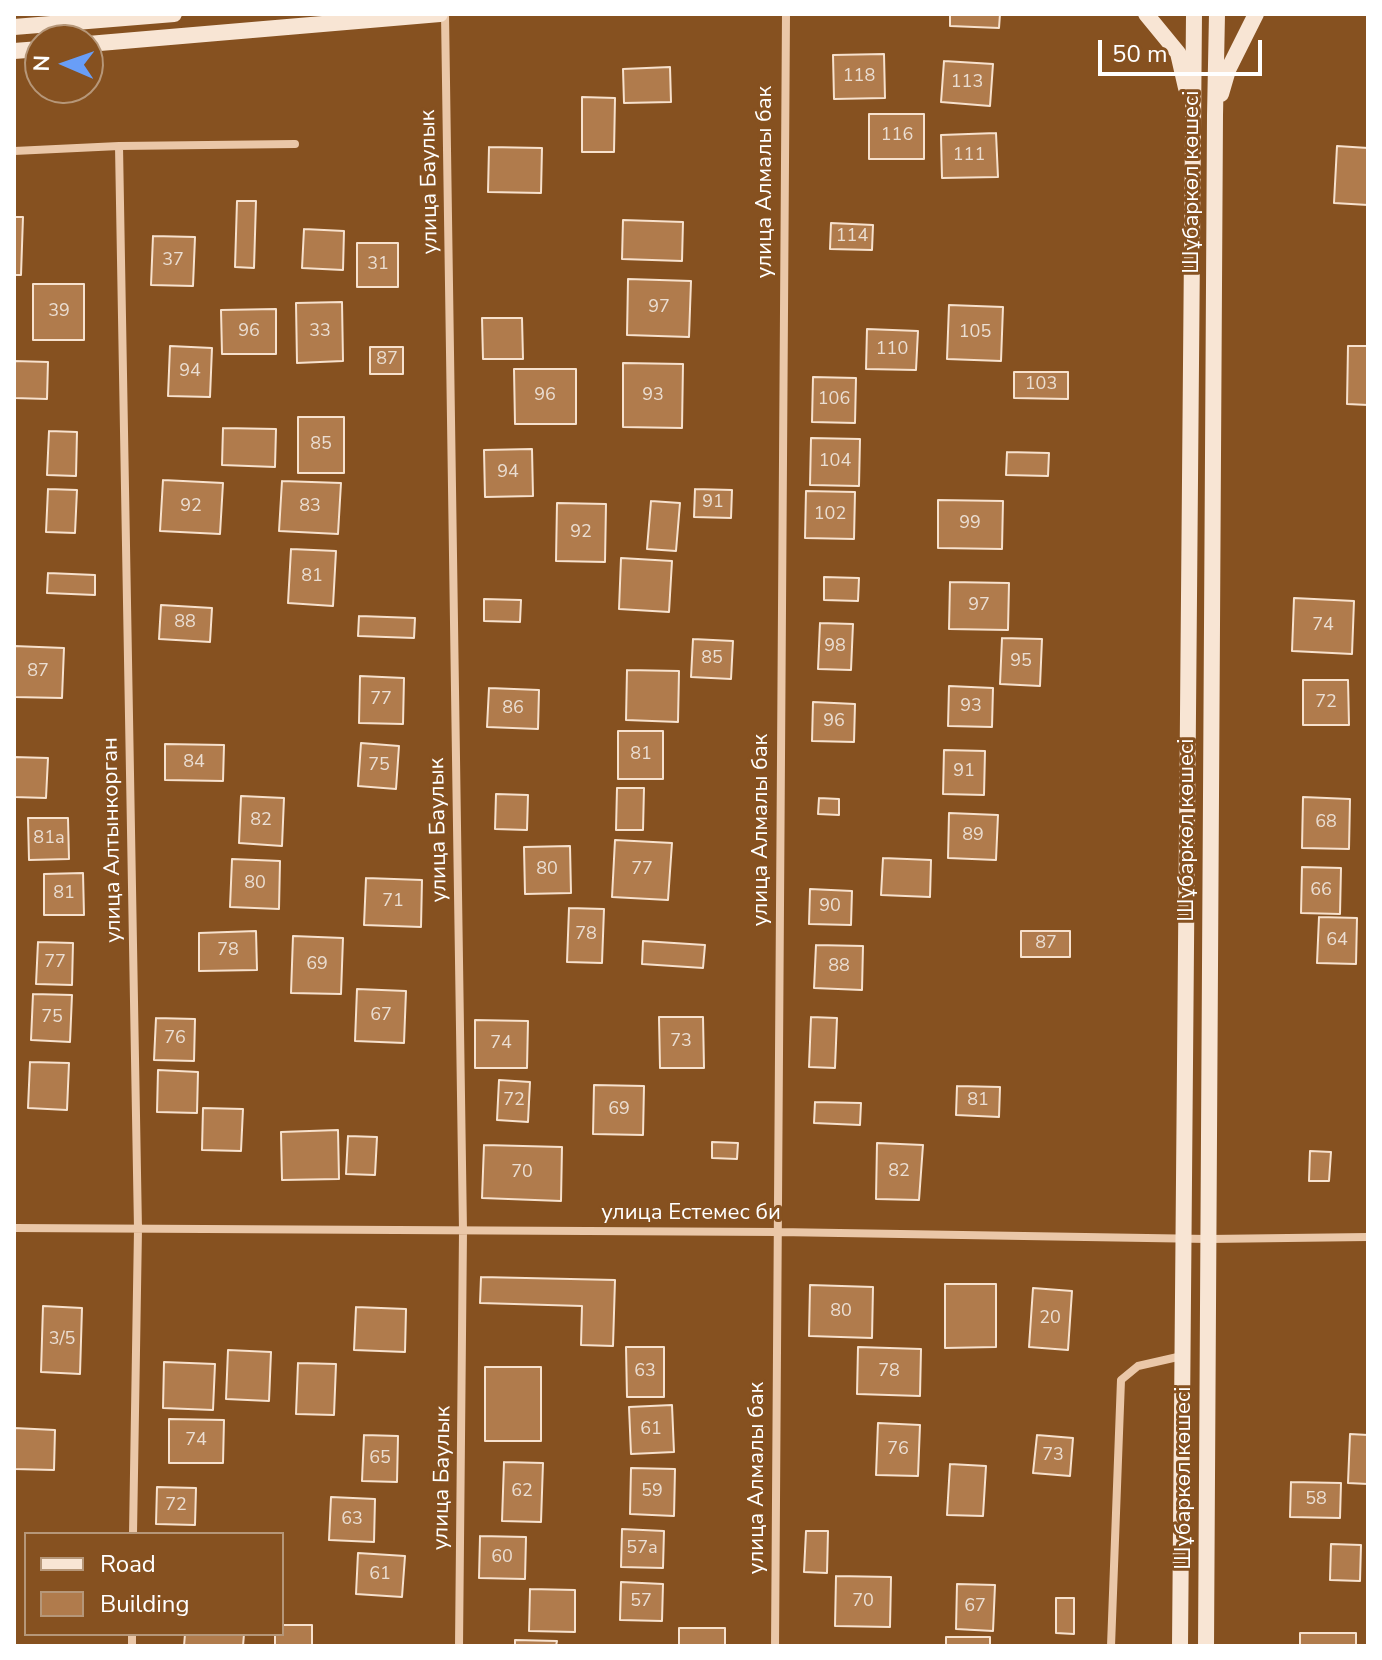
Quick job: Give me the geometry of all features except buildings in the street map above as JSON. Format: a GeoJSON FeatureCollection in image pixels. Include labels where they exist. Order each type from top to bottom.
{"type":"FeatureCollection","features":[{"type":"Feature","properties":{"kind":"street"},"geometry":{"type":"LineString","coordinates":[[14,27],[118,16],[174,14]]}},
{"type":"Feature","properties":{"kind":"street"},"geometry":{"type":"LineString","coordinates":[[104,42],[442,14]]}},
{"type":"Feature","properties":{"kind":"street","name":"улица Баулык"},"geometry":{"type":"LineString","coordinates":[[442,14],[463,1231],[459,1646]]}},
{"type":"Feature","properties":{"kind":"street","name":"улица Алмалы бак"},"geometry":{"type":"LineString","coordinates":[[775,1646],[786,14]]}},
{"type":"Feature","properties":{"kind":"street"},"geometry":{"type":"LineString","coordinates":[[1146,14],[1178,53],[1192,118]]}},
{"type":"Feature","properties":{"kind":"street","name":"Шұбаркөл көшесі"},"geometry":{"type":"LineString","coordinates":[[1180,1646],[1194,14]]}},
{"type":"Feature","properties":{"kind":"street","name":"Шұбаркөл көшесі"},"geometry":{"type":"LineString","coordinates":[[1206,1646],[1217,14]]}},
{"type":"Feature","properties":{"kind":"street"},"geometry":{"type":"LineString","coordinates":[[1215,115],[1228,70],[1256,14]]}},
{"type":"Feature","properties":{"kind":"street"},"geometry":{"type":"LineString","coordinates":[[118,16],[118,41]]}},
{"type":"Feature","properties":{"kind":"street"},"geometry":{"type":"LineString","coordinates":[[14,151],[295,144]]}},
{"type":"Feature","properties":{"kind":"street","name":"улица Алтынкорган"},"geometry":{"type":"LineString","coordinates":[[119,146],[138,1229],[133,1532]]}},
{"type":"Feature","properties":{"kind":"street","name":"улица Естемес би"},"geometry":{"type":"LineString","coordinates":[[14,1228],[778,1232],[1182,1239],[1368,1237]]}},
{"type":"Feature","properties":{"kind":"street","name":"Шұбаркөл көшесі"},"geometry":{"type":"LineString","coordinates":[[1111,1646],[1121,1380],[1138,1366],[1182,1356]]}}]}
